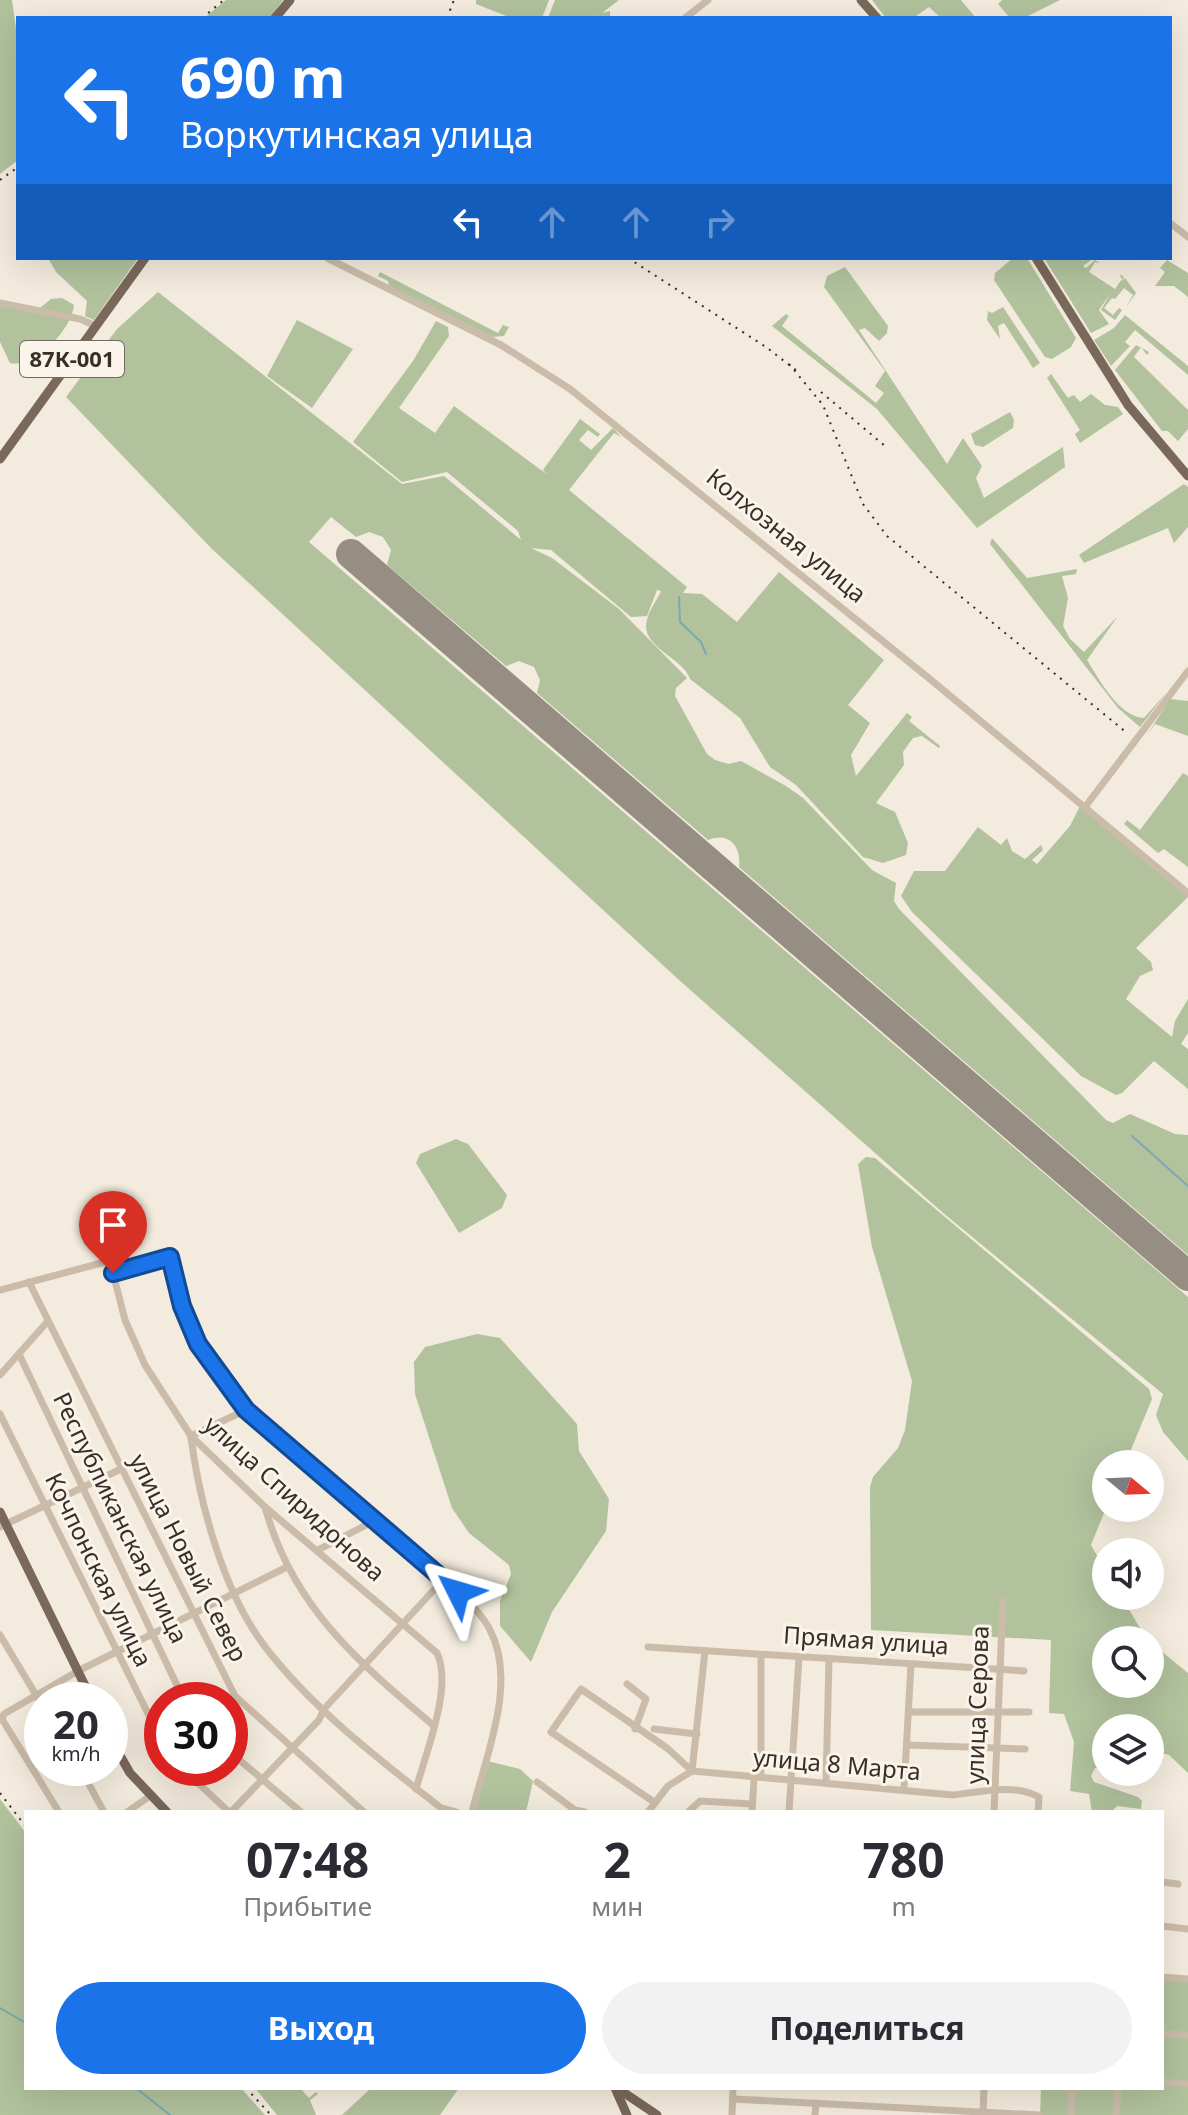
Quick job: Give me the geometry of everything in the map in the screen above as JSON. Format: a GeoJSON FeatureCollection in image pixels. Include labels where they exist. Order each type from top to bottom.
{"type":"FeatureCollection","features":[{"type":"Feature","properties":{"kind":"main road"},"geometry":{"type":"LineString","coordinates":[[277,16],[290,0]]}},
{"type":"Feature","properties":{"kind":"main road"},"geometry":{"type":"LineString","coordinates":[[861,0],[875,16]]}},
{"type":"Feature","properties":{"kind":"main road","name":"87К-001"},"geometry":{"type":"LineString","coordinates":[[0,459],[144,260]]}},
{"type":"Feature","properties":{"kind":"main road"},"geometry":{"type":"LineString","coordinates":[[1037,260],[1128,405],[1188,476]]}},
{"type":"Feature","properties":{"kind":"main road"},"geometry":{"type":"LineString","coordinates":[[1083,333],[1145,420],[1188,469]]}},
{"type":"Feature","properties":{"kind":"main road"},"geometry":{"type":"LineString","coordinates":[[0,1512],[3,1526],[83,1682]]}},
{"type":"Feature","properties":{"kind":"main road"},"geometry":{"type":"LineString","coordinates":[[128,1770],[165,1810]]}},
{"type":"Feature","properties":{"kind":"main road"},"geometry":{"type":"LineString","coordinates":[[617,2090],[627,2115]]}},
{"type":"Feature","properties":{"kind":"main road"},"geometry":{"type":"LineString","coordinates":[[619,2090],[657,2115]]}},
{"type":"Feature","properties":{"kind":"street"},"geometry":{"type":"LineString","coordinates":[[688,16],[708,0]]}},
{"type":"Feature","properties":{"kind":"street"},"geometry":{"type":"LineString","coordinates":[[1172,225],[1188,237]]}},
{"type":"Feature","properties":{"kind":"street","name":"Колхозная улица"},"geometry":{"type":"LineString","coordinates":[[331,260],[501,345],[570,389],[1188,893]]}},
{"type":"Feature","properties":{"kind":"street"},"geometry":{"type":"LineString","coordinates":[[0,303],[80,319],[96,326]]}},
{"type":"Feature","properties":{"kind":"street"},"geometry":{"type":"LineString","coordinates":[[1085,807],[1188,671]]}},
{"type":"Feature","properties":{"kind":"street"},"geometry":{"type":"LineString","coordinates":[[113,1273],[170,1257],[182,1306],[198,1344],[246,1410],[472,1605],[492,1631],[501,1693],[472,1810]]}},
{"type":"Feature","properties":{"kind":"street","name":"улица Спиридонова"},"geometry":{"type":"LineString","coordinates":[[29,1282],[109,1261],[125,1320],[145,1365],[191,1436],[265,1507],[437,1653],[443,1667],[433,1725],[416,1789]]}},
{"type":"Feature","properties":{"kind":"street"},"geometry":{"type":"LineString","coordinates":[[0,1290],[29,1282]]}},
{"type":"Feature","properties":{"kind":"street","name":"улица Новый Север"},"geometry":{"type":"LineString","coordinates":[[29,1282],[235,1696],[291,1750],[362,1810]]}},
{"type":"Feature","properties":{"kind":"street"},"geometry":{"type":"LineString","coordinates":[[0,1375],[48,1321]]}},
{"type":"Feature","properties":{"kind":"street","name":"Республиканская улица"},"geometry":{"type":"LineString","coordinates":[[19,1354],[176,1682]]}},
{"type":"Feature","properties":{"kind":"street"},"geometry":{"type":"LineString","coordinates":[[246,1410],[191,1436],[203,1507],[236,1593],[264,1646],[324,1709],[440,1810]]}},
{"type":"Feature","properties":{"kind":"street","name":"Кочпонская улица"},"geometry":{"type":"LineString","coordinates":[[0,1414],[144,1707]]}},
{"type":"Feature","properties":{"kind":"street"},"geometry":{"type":"LineString","coordinates":[[3,1526],[121,1469]]}},
{"type":"Feature","properties":{"kind":"street"},"geometry":{"type":"LineString","coordinates":[[265,1507],[287,1567],[334,1636],[363,1666],[433,1725]]}},
{"type":"Feature","properties":{"kind":"street"},"geometry":{"type":"LineString","coordinates":[[318,1550],[374,1521]]}},
{"type":"Feature","properties":{"kind":"street"},"geometry":{"type":"LineString","coordinates":[[57,1682],[287,1567]]}},
{"type":"Feature","properties":{"kind":"street"},"geometry":{"type":"LineString","coordinates":[[232,1810],[319,1720],[324,1709],[443,1580]]}},
{"type":"Feature","properties":{"kind":"street","name":"улица Серова"},"geometry":{"type":"LineString","coordinates":[[994,1810],[1003,1600]]}},
{"type":"Feature","properties":{"kind":"street"},"geometry":{"type":"LineString","coordinates":[[0,1635],[4,1652],[26,1682]]}},
{"type":"Feature","properties":{"kind":"street","name":"Прямая улица"},"geometry":{"type":"LineString","coordinates":[[648,1647],[1024,1671]]}},
{"type":"Feature","properties":{"kind":"street"},"geometry":{"type":"LineString","coordinates":[[692,1771],[705,1651]]}},
{"type":"Feature","properties":{"kind":"street"},"geometry":{"type":"LineString","coordinates":[[690,1810],[700,1801],[752,1808],[758,1778],[761,1655]]}},
{"type":"Feature","properties":{"kind":"street"},"geometry":{"type":"LineString","coordinates":[[789,1810],[799,1657]]}},
{"type":"Feature","properties":{"kind":"street"},"geometry":{"type":"LineString","coordinates":[[826,1782],[829,1659]]}},
{"type":"Feature","properties":{"kind":"street"},"geometry":{"type":"LineString","coordinates":[[904,1789],[911,1664]]}},
{"type":"Feature","properties":{"kind":"street"},"geometry":{"type":"LineString","coordinates":[[627,1684],[646,1699],[635,1729]]}},
{"type":"Feature","properties":{"kind":"street"},"geometry":{"type":"LineString","coordinates":[[654,1802],[551,1732],[581,1689],[635,1729],[667,1748],[692,1771]]}},
{"type":"Feature","properties":{"kind":"street"},"geometry":{"type":"LineString","coordinates":[[24,1702],[2,1719],[58,1810]]}},
{"type":"Feature","properties":{"kind":"street"},"geometry":{"type":"LineString","coordinates":[[909,1712],[1029,1712]]}},
{"type":"Feature","properties":{"kind":"street"},"geometry":{"type":"LineString","coordinates":[[654,1729],[697,1734]]}},
{"type":"Feature","properties":{"kind":"street"},"geometry":{"type":"LineString","coordinates":[[907,1745],[1025,1749]]}},
{"type":"Feature","properties":{"kind":"street"},"geometry":{"type":"LineString","coordinates":[[248,1768],[299,1810]]}},
{"type":"Feature","properties":{"kind":"street"},"geometry":{"type":"LineString","coordinates":[[649,1810],[668,1786],[692,1771]]}},
{"type":"Feature","properties":{"kind":"street","name":"улица 8 Марта"},"geometry":{"type":"LineString","coordinates":[[692,1771],[953,1795],[995,1790],[1028,1791],[1039,1797],[1038,1810]]}},
{"type":"Feature","properties":{"kind":"street"},"geometry":{"type":"LineString","coordinates":[[537,1782],[575,1810]]}},
{"type":"Feature","properties":{"kind":"street"},"geometry":{"type":"LineString","coordinates":[[88,1786],[99,1810]]}},
{"type":"Feature","properties":{"kind":"street"},"geometry":{"type":"LineString","coordinates":[[202,1786],[228,1810]]}},
{"type":"Feature","properties":{"kind":"street"},"geometry":{"type":"LineString","coordinates":[[130,1810],[150,1796]]}},
{"type":"Feature","properties":{"kind":"street"},"geometry":{"type":"LineString","coordinates":[[1164,1882],[1178,1884]]}},
{"type":"Feature","properties":{"kind":"street"},"geometry":{"type":"LineString","coordinates":[[1164,1926],[1188,1929]]}},
{"type":"Feature","properties":{"kind":"street"},"geometry":{"type":"LineString","coordinates":[[1164,1977],[1188,1979]]}},
{"type":"Feature","properties":{"kind":"street"},"geometry":{"type":"LineString","coordinates":[[1164,2034],[1188,2035]]}},
{"type":"Feature","properties":{"kind":"street"},"geometry":{"type":"LineString","coordinates":[[1164,2082],[1188,2084]]}},
{"type":"Feature","properties":{"kind":"street"},"geometry":{"type":"LineString","coordinates":[[732,2115],[733,2090]]}},
{"type":"Feature","properties":{"kind":"street"},"geometry":{"type":"LineString","coordinates":[[983,2113],[984,2090]]}},
{"type":"Feature","properties":{"kind":"street"},"geometry":{"type":"LineString","coordinates":[[1071,2115],[1072,2090]]}},
{"type":"Feature","properties":{"kind":"street"},"geometry":{"type":"LineString","coordinates":[[1116,2115],[1118,2090]]}},
{"type":"Feature","properties":{"kind":"street"},"geometry":{"type":"LineString","coordinates":[[733,2099],[1039,2115]]}},
{"type":"Feature","properties":{"kind":"street"},"geometry":{"type":"LineString","coordinates":[[815,2115],[816,2103]]}},
{"type":"Feature","properties":{"kind":"green space"},"geometry":{"type":"Polygon","coordinates":[[[0,0],[12,0],[16,29],[16,162],[0,174],[0,0]]]}},
{"type":"Feature","properties":{"kind":"green space"},"geometry":{"type":"Polygon","coordinates":[[[226,0],[283,0],[271,16],[206,16],[226,0]]]}},
{"type":"Feature","properties":{"kind":"green space"},"geometry":{"type":"Polygon","coordinates":[[[476,0],[549,0],[543,16],[506,16],[476,4],[476,0]]]}},
{"type":"Feature","properties":{"kind":"green space"},"geometry":{"type":"Polygon","coordinates":[[[555,0],[619,0],[602,13],[610,11],[610,16],[549,16],[555,0]]]}},
{"type":"Feature","properties":{"kind":"green space"},"geometry":{"type":"Polygon","coordinates":[[[872,0],[961,0],[974,16],[939,16],[929,7],[916,16],[884,16],[872,0]]]}},
{"type":"Feature","properties":{"kind":"green space"},"geometry":{"type":"Polygon","coordinates":[[[1002,0],[1060,0],[1028,16],[1008,16],[998,4],[1002,0]]]}},
{"type":"Feature","properties":{"kind":"green space"},"geometry":{"type":"Polygon","coordinates":[[[49,260],[137,260],[94,320],[85,316],[87,301],[56,272],[49,260]]]}},
{"type":"Feature","properties":{"kind":"green space"},"geometry":{"type":"Polygon","coordinates":[[[1011,260],[1028,260],[1076,338],[1071,347],[1052,359],[1045,357],[994,280],[995,273],[1011,260]]]}},
{"type":"Feature","properties":{"kind":"green space"},"geometry":{"type":"Polygon","coordinates":[[[1045,260],[1091,260],[1083,266],[1086,268],[1095,260],[1100,263],[1095,262],[1089,272],[1115,289],[1122,279],[1119,274],[1124,277],[1121,282],[1125,278],[1136,293],[1126,307],[1133,295],[1124,288],[1104,308],[1113,315],[1119,308],[1122,310],[1115,320],[1101,310],[1110,294],[1099,310],[1109,324],[1091,333],[1045,260]]]}},
{"type":"Feature","properties":{"kind":"green space"},"geometry":{"type":"Polygon","coordinates":[[[1167,260],[1188,273],[1188,297],[1174,286],[1155,286],[1165,272],[1160,268],[1167,260]]]}},
{"type":"Feature","properties":{"kind":"green space"},"geometry":{"type":"Polygon","coordinates":[[[845,267],[888,326],[887,333],[879,341],[865,328],[859,330],[947,464],[963,438],[982,466],[976,478],[984,498],[1063,447],[1065,467],[977,528],[877,409],[772,326],[786,314],[789,316],[782,326],[876,403],[884,393],[875,386],[885,371],[824,287],[827,276],[845,267]]]}},
{"type":"Feature","properties":{"kind":"green space"},"geometry":{"type":"Polygon","coordinates":[[[380,272],[498,333],[503,325],[509,327],[504,336],[493,337],[389,286],[388,281],[378,276],[380,272]]]}},
{"type":"Feature","properties":{"kind":"green space"},"geometry":{"type":"Polygon","coordinates":[[[158,292],[402,484],[444,476],[521,540],[518,531],[447,472],[402,482],[353,442],[413,361],[436,321],[448,327],[449,336],[399,408],[435,433],[454,406],[548,475],[543,470],[580,419],[600,434],[598,437],[588,430],[579,440],[591,450],[613,428],[621,437],[614,433],[569,490],[687,587],[683,593],[702,594],[737,622],[779,572],[884,660],[848,705],[870,723],[851,755],[856,776],[907,713],[912,717],[909,721],[940,746],[922,736],[913,738],[903,752],[904,765],[876,803],[895,812],[908,843],[906,855],[883,863],[863,857],[796,785],[770,767],[740,718],[690,679],[680,665],[650,638],[646,629],[647,620],[661,591],[657,590],[647,616],[631,617],[551,550],[531,548],[552,558],[619,609],[687,678],[676,688],[675,696],[707,754],[729,764],[741,761],[786,786],[803,798],[872,870],[896,883],[894,901],[899,909],[1106,1120],[1113,1123],[1130,1114],[1175,1134],[1188,1135],[1188,1255],[739,867],[736,847],[728,839],[708,840],[537,693],[540,680],[534,667],[519,661],[506,666],[387,565],[391,550],[383,537],[369,532],[356,537],[331,517],[309,542],[1188,1297],[1188,1461],[1163,1432],[1156,1415],[1163,1394],[942,1212],[679,980],[212,549],[66,397],[117,329],[158,292]]]}},
{"type":"Feature","properties":{"kind":"green space"},"geometry":{"type":"Polygon","coordinates":[[[62,298],[74,305],[72,315],[51,345],[30,360],[10,363],[0,342],[0,306],[35,312],[51,299],[62,298]]]}},
{"type":"Feature","properties":{"kind":"green space"},"geometry":{"type":"Polygon","coordinates":[[[1003,307],[1040,363],[1033,368],[1004,323],[998,326],[1000,339],[987,320],[988,311],[992,313],[1003,307]]]}},
{"type":"Feature","properties":{"kind":"green space"},"geometry":{"type":"Polygon","coordinates":[[[1125,315],[1188,366],[1188,375],[1135,330],[1125,342],[1130,346],[1111,366],[1094,340],[1114,328],[1125,315]]]}},
{"type":"Feature","properties":{"kind":"green space"},"geometry":{"type":"Polygon","coordinates":[[[297,320],[353,349],[312,408],[267,376],[297,320]]]}},
{"type":"Feature","properties":{"kind":"green space"},"geometry":{"type":"Polygon","coordinates":[[[1136,345],[1141,348],[1134,357],[1188,410],[1188,429],[1178,441],[1168,431],[1162,431],[1115,370],[1136,345]]]}},
{"type":"Feature","properties":{"kind":"green space"},"geometry":{"type":"Polygon","coordinates":[[[1051,374],[1068,398],[1074,395],[1080,402],[1091,394],[1105,405],[1118,407],[1123,414],[1080,443],[1075,434],[1080,430],[1047,378],[1051,374]]]}},
{"type":"Feature","properties":{"kind":"green space"},"geometry":{"type":"Polygon","coordinates":[[[1010,412],[1014,420],[1013,428],[983,447],[975,445],[971,434],[1010,412]]]}},
{"type":"Feature","properties":{"kind":"green space"},"geometry":{"type":"Polygon","coordinates":[[[1184,484],[1188,487],[1188,527],[1174,543],[1168,528],[1084,563],[1079,555],[1184,484]]]}},
{"type":"Feature","properties":{"kind":"green space"},"geometry":{"type":"Polygon","coordinates":[[[992,538],[1027,578],[1077,569],[1076,574],[1062,576],[1068,598],[1063,626],[1070,639],[1084,652],[1118,616],[1087,660],[1111,696],[1135,716],[1144,718],[1167,692],[1140,727],[1118,708],[990,544],[992,538]]]}},
{"type":"Feature","properties":{"kind":"green space"},"geometry":{"type":"Polygon","coordinates":[[[1170,699],[1188,701],[1188,736],[1155,724],[1147,735],[1170,699]]]}},
{"type":"Feature","properties":{"kind":"green space"},"geometry":{"type":"Polygon","coordinates":[[[1183,773],[1188,776],[1188,867],[1164,849],[1158,853],[1124,824],[1127,820],[1140,830],[1183,773]]]}},
{"type":"Feature","properties":{"kind":"green space"},"geometry":{"type":"Polygon","coordinates":[[[1080,806],[1188,897],[1136,948],[1151,962],[1153,970],[1140,976],[1126,999],[1172,1037],[1175,1021],[1188,999],[1188,1033],[1181,1044],[1188,1049],[1188,1089],[1154,1061],[1122,1093],[1116,1095],[1081,1076],[912,912],[901,896],[914,871],[945,871],[978,827],[1001,845],[1007,838],[1012,851],[1025,859],[1041,845],[1043,850],[1032,860],[1037,864],[1070,826],[1080,806]]]}},
{"type":"Feature","properties":{"kind":"green space"},"geometry":{"type":"Polygon","coordinates":[[[456,1139],[468,1144],[507,1195],[502,1208],[459,1233],[416,1163],[420,1154],[456,1139]]]}},
{"type":"Feature","properties":{"kind":"green space"},"geometry":{"type":"Polygon","coordinates":[[[866,1157],[875,1158],[1149,1389],[1152,1399],[1131,1450],[1092,1450],[1092,1522],[1100,1522],[1091,1545],[1092,1610],[1129,1610],[1139,1626],[1092,1626],[1092,1698],[1164,1698],[1164,1653],[1188,1673],[1188,1773],[1164,1754],[1164,1714],[1092,1714],[1092,1786],[1106,1786],[1138,1797],[1142,1801],[1141,1809],[1117,1806],[1113,1810],[1092,1810],[1089,1794],[1070,1791],[1074,1742],[1064,1714],[1049,1713],[1051,1640],[871,1630],[870,1487],[873,1477],[898,1448],[905,1430],[912,1381],[872,1247],[858,1164],[866,1157]]]}},
{"type":"Feature","properties":{"kind":"green space"},"geometry":{"type":"Polygon","coordinates":[[[477,1334],[500,1338],[577,1424],[579,1451],[609,1499],[606,1531],[552,1612],[531,1662],[500,1626],[500,1601],[511,1574],[509,1565],[469,1533],[452,1508],[415,1394],[414,1362],[425,1347],[477,1334]]]}},
{"type":"Feature","properties":{"kind":"green space"},"geometry":{"type":"Polygon","coordinates":[[[487,1761],[520,1769],[533,1781],[526,1810],[475,1810],[487,1761]]]}},
{"type":"Feature","properties":{"kind":"green space"},"geometry":{"type":"Polygon","coordinates":[[[0,1799],[24,1830],[24,2090],[243,2090],[265,2115],[0,2115],[0,1799]]]}},
{"type":"Feature","properties":{"kind":"green space"},"geometry":{"type":"Polygon","coordinates":[[[1164,1978],[1188,1980],[1188,2115],[1119,2115],[1121,2090],[1164,2090],[1164,1978]]]}},
{"type":"Feature","properties":{"kind":"green space"},"geometry":{"type":"Polygon","coordinates":[[[257,2090],[302,2090],[309,2098],[316,2092],[318,2094],[310,2100],[316,2115],[277,2115],[257,2090]]]}},
{"type":"Feature","properties":{"kind":"green space"},"geometry":{"type":"Polygon","coordinates":[[[369,2090],[458,2090],[440,2115],[342,2115],[369,2090]]]}},
{"type":"Feature","properties":{"kind":"green space"},"geometry":{"type":"Polygon","coordinates":[[[1041,2090],[1115,2090],[1113,2115],[1040,2115],[1041,2090]]]}},
{"type":"Feature","properties":{"kind":"waterway"},"geometry":{"type":"LineString","coordinates":[[679,597],[680,622],[701,642],[706,654]]}},
{"type":"Feature","properties":{"kind":"waterway"},"geometry":{"type":"LineString","coordinates":[[1132,1136],[1188,1186]]}},
{"type":"Feature","properties":{"kind":"waterway"},"geometry":{"type":"LineString","coordinates":[[0,2008],[24,2022]]}},
{"type":"Feature","properties":{"kind":"waterway"},"geometry":{"type":"LineString","coordinates":[[139,2090],[170,2115]]}},
{"type":"Feature","properties":{"kind":"runway"},"geometry":{"type":"LineString","coordinates":[[351,554],[1188,1276]]}},
{"type":"Feature","properties":{"kind":"railway"},"geometry":{"type":"LineString","coordinates":[[204,16],[224,0]]}},
{"type":"Feature","properties":{"kind":"railway"},"geometry":{"type":"LineString","coordinates":[[448,16],[454,0]]}},
{"type":"Feature","properties":{"kind":"railway"},"geometry":{"type":"LineString","coordinates":[[0,180],[16,168]]}},
{"type":"Feature","properties":{"kind":"railway"},"geometry":{"type":"LineString","coordinates":[[631,260],[766,347],[797,371]]}},
{"type":"Feature","properties":{"kind":"railway"},"geometry":{"type":"LineString","coordinates":[[789,364],[823,405],[863,504],[887,536],[1127,733]]}},
{"type":"Feature","properties":{"kind":"railway"},"geometry":{"type":"LineString","coordinates":[[821,392],[885,446]]}},
{"type":"Feature","properties":{"kind":"railway"},"geometry":{"type":"LineString","coordinates":[[0,1793],[24,1824]]}},
{"type":"Feature","properties":{"kind":"railway"},"geometry":{"type":"LineString","coordinates":[[248,2090],[271,2115]]}},
{"type":"Feature","properties":{"kind":"route"},"geometry":{"type":"LineString","coordinates":[[113,1273],[170,1257],[182,1306],[198,1344],[223,1384],[246,1410],[458,1592]]}}]}
